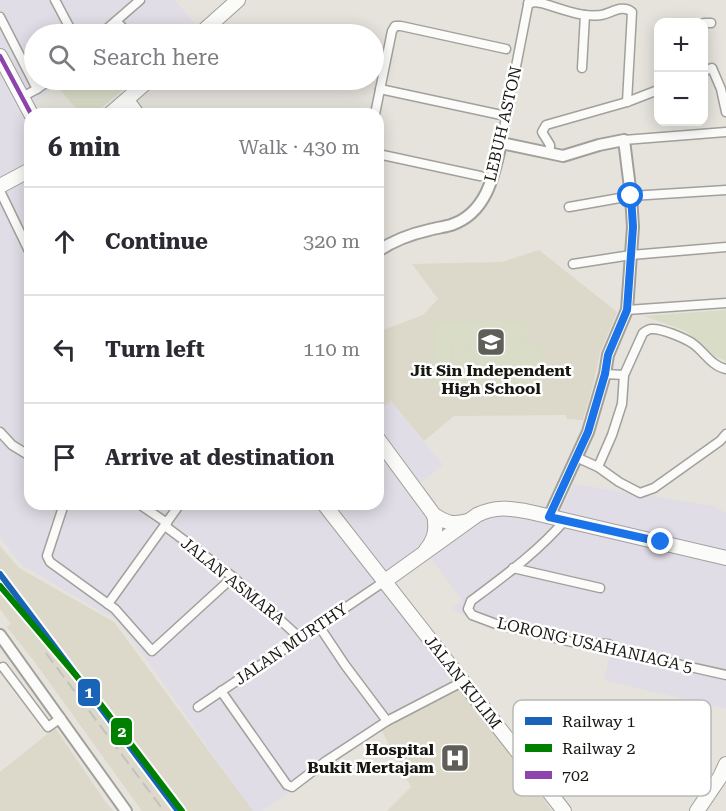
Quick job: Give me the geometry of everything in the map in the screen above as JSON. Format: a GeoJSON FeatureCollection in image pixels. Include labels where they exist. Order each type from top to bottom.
{"type":"FeatureCollection","features":[{"type":"Feature","properties":{"kind":"main road"},"geometry":{"type":"LineString","coordinates":[[211,24],[238,0]]}},
{"type":"Feature","properties":{"kind":"main road"},"geometry":{"type":"LineString","coordinates":[[0,56],[28,108]]}},
{"type":"Feature","properties":{"kind":"main road"},"geometry":{"type":"LineString","coordinates":[[121,108],[139,90]]}},
{"type":"Feature","properties":{"kind":"main road"},"geometry":{"type":"LineString","coordinates":[[0,186],[24,173]]}},
{"type":"Feature","properties":{"kind":"main road"},"geometry":{"type":"LineString","coordinates":[[384,447],[434,515],[447,522],[458,524],[470,520]]}},
{"type":"Feature","properties":{"kind":"main road"},"geometry":{"type":"LineString","coordinates":[[385,581],[470,520],[485,511],[503,508],[565,520],[726,558]]}},
{"type":"Feature","properties":{"kind":"main road","name":"JALAN KULIM"},"geometry":{"type":"LineString","coordinates":[[329,510],[513,745]]}},
{"type":"Feature","properties":{"kind":"main road"},"geometry":{"type":"LineString","coordinates":[[423,554],[434,536],[434,515]]}},
{"type":"Feature","properties":{"kind":"main road"},"geometry":{"type":"LineString","coordinates":[[711,790],[726,764]]}},
{"type":"Feature","properties":{"kind":"main road","name":"JALAN KULIM"},"geometry":{"type":"LineString","coordinates":[[552,796],[564,811]]}},
{"type":"Feature","properties":{"kind":"main road"},"geometry":{"type":"LineString","coordinates":[[697,811],[707,796]]}},
{"type":"Feature","properties":{"kind":"street"},"geometry":{"type":"LineString","coordinates":[[55,0],[68,24]]}},
{"type":"Feature","properties":{"kind":"street"},"geometry":{"type":"LineString","coordinates":[[113,24],[140,0]]}},
{"type":"Feature","properties":{"kind":"street"},"geometry":{"type":"LineString","coordinates":[[528,2],[541,3],[585,15],[602,15],[623,8],[632,12],[627,102]]}},
{"type":"Feature","properties":{"kind":"street","name":"LEBUH ASTON"},"geometry":{"type":"LineString","coordinates":[[384,247],[418,232],[453,224],[472,214],[484,199],[494,177],[528,2]]}},
{"type":"Feature","properties":{"kind":"street"},"geometry":{"type":"LineString","coordinates":[[582,68],[585,15]]}},
{"type":"Feature","properties":{"kind":"street"},"geometry":{"type":"LineString","coordinates":[[0,18],[24,64]]}},
{"type":"Feature","properties":{"kind":"street"},"geometry":{"type":"LineString","coordinates":[[116,21],[119,24]]}},
{"type":"Feature","properties":{"kind":"street"},"geometry":{"type":"LineString","coordinates":[[384,70],[395,26],[506,49]]}},
{"type":"Feature","properties":{"kind":"street"},"geometry":{"type":"LineString","coordinates":[[708,70],[712,68],[721,89],[726,112]]}},
{"type":"Feature","properties":{"kind":"street"},"geometry":{"type":"LineString","coordinates":[[22,97],[35,90]]}},
{"type":"Feature","properties":{"kind":"street"},"geometry":{"type":"LineString","coordinates":[[376,108],[380,90]]}},
{"type":"Feature","properties":{"kind":"street"},"geometry":{"type":"LineString","coordinates":[[384,90],[506,117]]}},
{"type":"Feature","properties":{"kind":"street"},"geometry":{"type":"LineString","coordinates":[[550,153],[550,145],[542,132],[546,125],[627,102],[654,92]]}},
{"type":"Feature","properties":{"kind":"street"},"geometry":{"type":"LineString","coordinates":[[501,143],[563,156],[624,140],[726,132]]}},
{"type":"Feature","properties":{"kind":"street"},"geometry":{"type":"LineString","coordinates":[[549,517],[588,432],[612,342],[627,310],[633,227],[624,140]]}},
{"type":"Feature","properties":{"kind":"street"},"geometry":{"type":"LineString","coordinates":[[384,155],[480,176]]}},
{"type":"Feature","properties":{"kind":"street"},"geometry":{"type":"LineString","coordinates":[[569,207],[631,196],[726,190]]}},
{"type":"Feature","properties":{"kind":"street"},"geometry":{"type":"LineString","coordinates":[[0,191],[24,241]]}},
{"type":"Feature","properties":{"kind":"street"},"geometry":{"type":"LineString","coordinates":[[573,264],[631,255],[726,247]]}},
{"type":"Feature","properties":{"kind":"street"},"geometry":{"type":"LineString","coordinates":[[627,310],[726,303]]}},
{"type":"Feature","properties":{"kind":"street"},"geometry":{"type":"LineString","coordinates":[[598,467],[622,404],[624,375],[643,333],[649,329],[668,332],[692,343],[719,368],[726,369]]}},
{"type":"Feature","properties":{"kind":"street"},"geometry":{"type":"LineString","coordinates":[[605,374],[624,375]]}},
{"type":"Feature","properties":{"kind":"street"},"geometry":{"type":"LineString","coordinates":[[576,457],[598,467],[640,493],[654,488],[720,441],[726,434]]}},
{"type":"Feature","properties":{"kind":"street"},"geometry":{"type":"LineString","coordinates":[[0,447],[2,435]]}},
{"type":"Feature","properties":{"kind":"street"},"geometry":{"type":"LineString","coordinates":[[2,435],[24,452]]}},
{"type":"Feature","properties":{"kind":"street"},"geometry":{"type":"LineString","coordinates":[[62,510],[46,556],[55,567],[115,609],[152,651],[233,577]]}},
{"type":"Feature","properties":{"kind":"street","name":"JALAN ASMARA"},"geometry":{"type":"LineString","coordinates":[[148,510],[233,577],[300,638]]}},
{"type":"Feature","properties":{"kind":"street"},"geometry":{"type":"LineString","coordinates":[[108,604],[176,510]]}},
{"type":"Feature","properties":{"kind":"street"},"geometry":{"type":"LineString","coordinates":[[513,568],[540,546],[565,520]]}},
{"type":"Feature","properties":{"kind":"street"},"geometry":{"type":"LineString","coordinates":[[513,568],[600,588]]}},
{"type":"Feature","properties":{"kind":"street","name":"LORONG USAHANIAGA 5"},"geometry":{"type":"LineString","coordinates":[[513,568],[471,601],[468,609],[472,615],[496,624],[572,642],[608,644],[619,651],[726,675]]}},
{"type":"Feature","properties":{"kind":"street","name":"JALAN MURTHY"},"geometry":{"type":"LineString","coordinates":[[198,707],[385,581]]}},
{"type":"Feature","properties":{"kind":"street"},"geometry":{"type":"LineString","coordinates":[[319,626],[387,721]]}},
{"type":"Feature","properties":{"kind":"street"},"geometry":{"type":"LineString","coordinates":[[0,635],[126,811]]}},
{"type":"Feature","properties":{"kind":"street"},"geometry":{"type":"LineString","coordinates":[[16,658],[2,669],[48,727],[61,718]]}},
{"type":"Feature","properties":{"kind":"street"},"geometry":{"type":"LineString","coordinates":[[221,691],[287,785],[291,787],[387,721],[464,681]]}},
{"type":"Feature","properties":{"kind":"shaded area"},"geometry":{"type":"Polygon","coordinates":[[[0,0],[175,0],[196,24],[24,24],[24,90],[50,90],[35,103],[37,108],[24,108],[24,510],[384,510],[384,406],[391,401],[443,465],[420,483],[435,501],[431,514],[430,542],[385,587],[462,686],[381,729],[262,811],[252,811],[148,661],[116,619],[22,565],[0,538],[0,0]]]}},
{"type":"Feature","properties":{"kind":"shaded area","name":"Jit Sin Independent High School"},"geometry":{"type":"Polygon","coordinates":[[[539,250],[617,312],[600,353],[583,420],[567,419],[566,415],[454,416],[424,441],[391,401],[384,406],[384,330],[423,315],[438,299],[412,264],[502,262],[539,250]]]}},
{"type":"Feature","properties":{"kind":"shaded area"},"geometry":{"type":"Polygon","coordinates":[[[574,484],[714,506],[726,513],[726,709],[711,705],[711,700],[688,700],[604,680],[610,654],[608,648],[520,635],[460,614],[452,608],[462,600],[429,556],[499,504],[543,506],[561,510],[574,484]]]}},
{"type":"Feature","properties":{"kind":"shaded area"},"geometry":{"type":"Polygon","coordinates":[[[0,546],[19,568],[114,622],[253,811],[142,811],[7,627],[11,624],[0,609],[0,546]]]}},
{"type":"Feature","properties":{"kind":"shaded area","name":"Hospital Bukit Mertajam"},"geometry":{"type":"Polygon","coordinates":[[[462,686],[513,757],[513,796],[541,796],[552,811],[387,811],[411,787],[381,729],[462,686]]]}},
{"type":"Feature","properties":{"kind":"shaded area"},"geometry":{"type":"Polygon","coordinates":[[[55,728],[113,811],[0,811],[0,772],[55,728]]]}},
{"type":"Feature","properties":{"kind":"green space"},"geometry":{"type":"Polygon","coordinates":[[[60,90],[122,90],[101,108],[76,108],[60,90]]]}},
{"type":"Feature","properties":{"kind":"green space"},"geometry":{"type":"Polygon","coordinates":[[[726,310],[726,361],[716,357],[686,331],[644,316],[726,310]]]}},
{"type":"Feature","properties":{"kind":"green space"},"geometry":{"type":"Polygon","coordinates":[[[434,322],[527,322],[527,343],[451,343],[451,388],[434,388],[434,322]]]}},
{"type":"Feature","properties":{"kind":"green space"},"geometry":{"type":"Polygon","coordinates":[[[542,344],[542,393],[454,393],[454,345],[542,344]]]}},
{"type":"Feature","properties":{"kind":"railway"},"geometry":{"type":"LineString","coordinates":[[46,653],[164,811]]}},
{"type":"Feature","properties":{"kind":"rail line","name":"1"},"geometry":{"type":"LineString","coordinates":[[0,574],[178,811]]}},
{"type":"Feature","properties":{"kind":"rail line","name":"2"},"geometry":{"type":"LineString","coordinates":[[0,586],[102,706],[182,811]]}},
{"type":"Feature","properties":{"kind":"transit line","name":"702"},"geometry":{"type":"LineString","coordinates":[[0,56],[28,108]]}},
{"type":"Feature","properties":{"kind":"place","name":"Jit Sin Independent High School"},"geometry":{"type":"Point","coordinates":[491,342]}},
{"type":"Feature","properties":{"kind":"place","name":"Hospital Bukit Mertajam"},"geometry":{"type":"Point","coordinates":[455,758]}},
{"type":"Feature","properties":{"kind":"route"},"geometry":{"type":"LineString","coordinates":[[631,196],[633,227],[627,310],[612,342],[588,432],[549,517],[661,542]]}}]}
